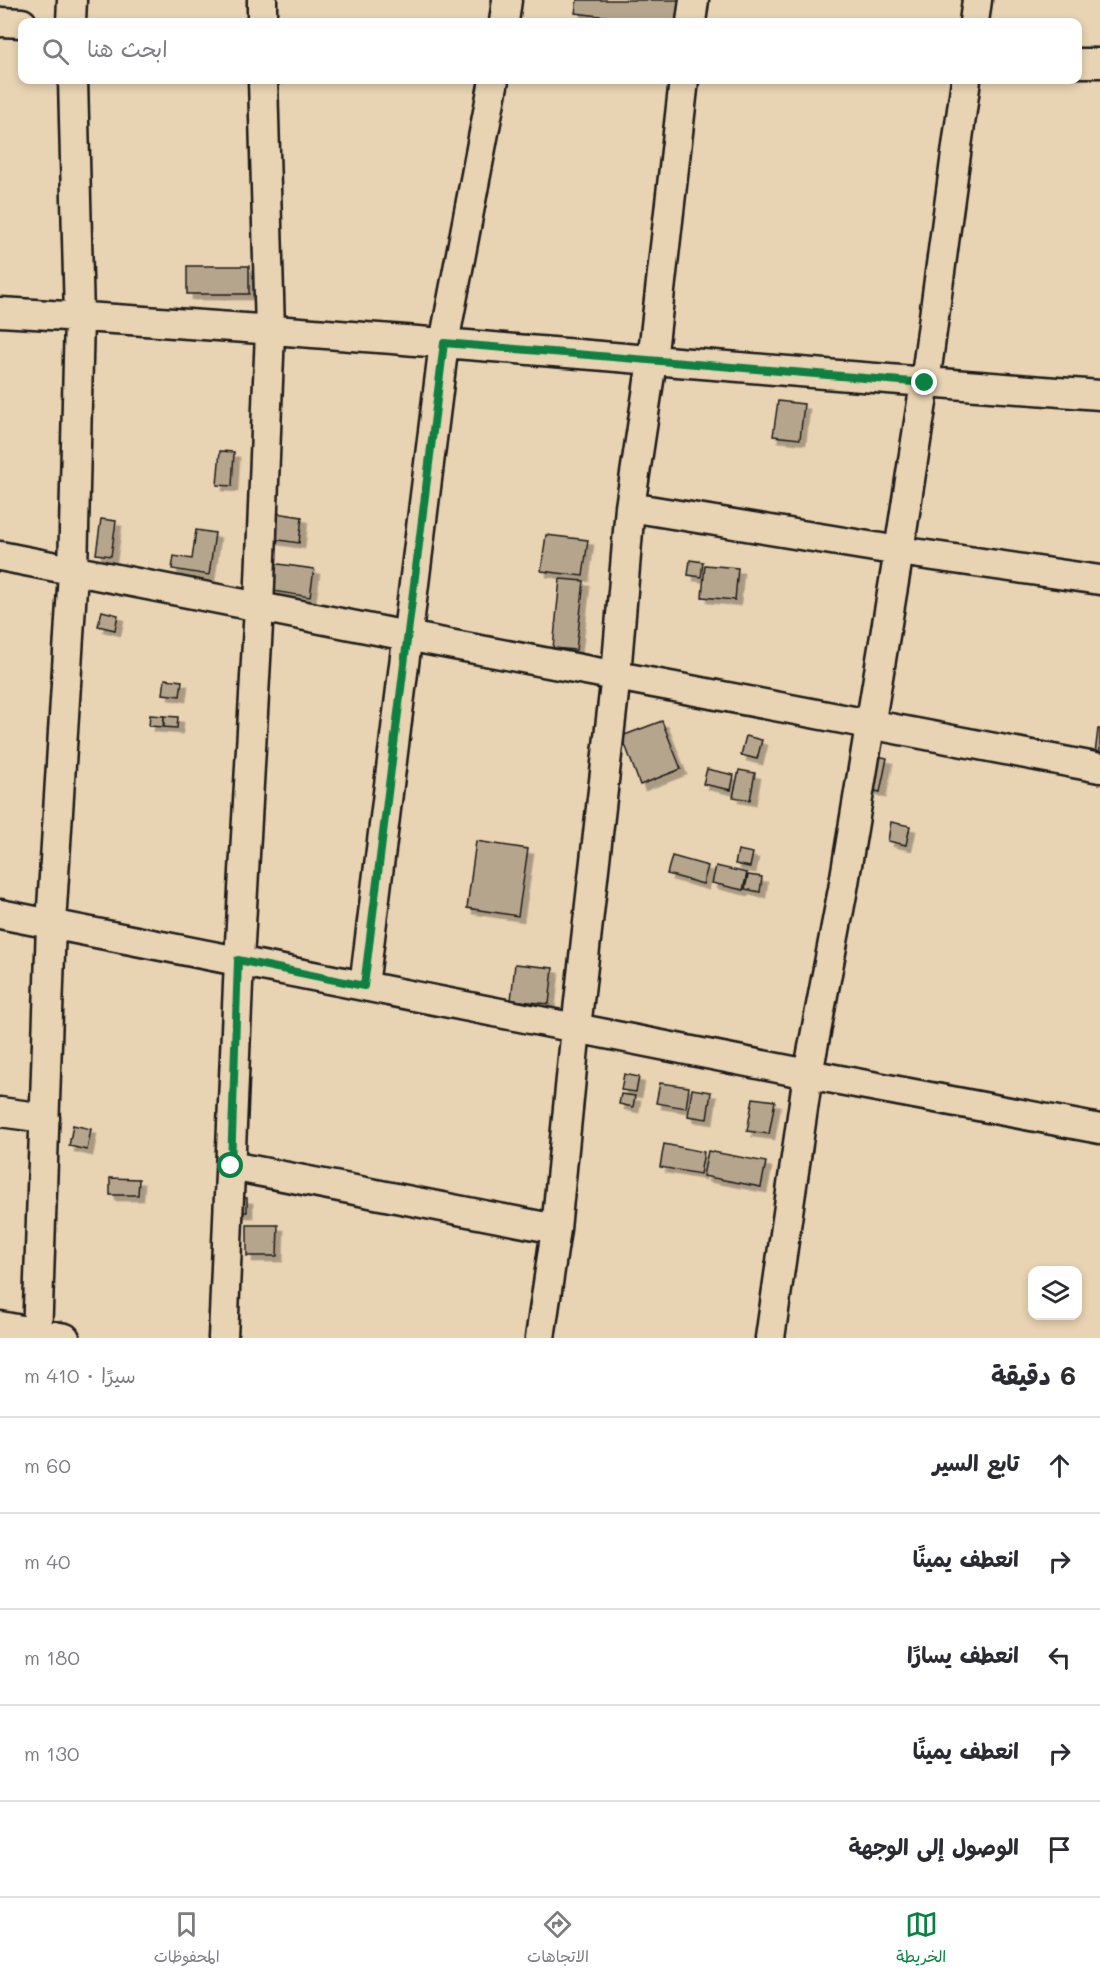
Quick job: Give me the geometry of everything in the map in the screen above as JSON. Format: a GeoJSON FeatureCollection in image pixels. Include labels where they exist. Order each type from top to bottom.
{"type":"FeatureCollection","features":[{"type":"Feature","properties":{"kind":"street"},"geometry":{"type":"LineString","coordinates":[[71,18],[72,0]]}},
{"type":"Feature","properties":{"kind":"street"},"geometry":{"type":"LineString","coordinates":[[262,0],[262,18]]}},
{"type":"Feature","properties":{"kind":"street"},"geometry":{"type":"LineString","coordinates":[[505,18],[507,0]]}},
{"type":"Feature","properties":{"kind":"street"},"geometry":{"type":"LineString","coordinates":[[692,18],[694,0]]}},
{"type":"Feature","properties":{"kind":"street"},"geometry":{"type":"LineString","coordinates":[[975,18],[977,0]]}},
{"type":"Feature","properties":{"kind":"street"},"geometry":{"type":"LineString","coordinates":[[0,22],[18,22]]}},
{"type":"Feature","properties":{"kind":"street"},"geometry":{"type":"LineString","coordinates":[[1082,63],[1100,63]]}},
{"type":"Feature","properties":{"kind":"street"},"geometry":{"type":"LineString","coordinates":[[37,1335],[51,924],[73,572],[79,317],[73,84]]}},
{"type":"Feature","properties":{"kind":"street"},"geometry":{"type":"LineString","coordinates":[[223,1338],[238,960],[259,607],[270,331],[263,84]]}},
{"type":"Feature","properties":{"kind":"street"},"geometry":{"type":"LineString","coordinates":[[364,986],[444,343],[493,84]]}},
{"type":"Feature","properties":{"kind":"street"},"geometry":{"type":"LineString","coordinates":[[540,1338],[556,1229],[616,675],[630,507],[652,361],[684,84]]}},
{"type":"Feature","properties":{"kind":"street"},"geometry":{"type":"LineString","coordinates":[[770,1338],[808,1074],[843,889],[900,551],[965,84]]}},
{"type":"Feature","properties":{"kind":"street"},"geometry":{"type":"LineString","coordinates":[[0,312],[444,343],[925,383],[1100,395]]}},
{"type":"Feature","properties":{"kind":"street"},"geometry":{"type":"LineString","coordinates":[[630,507],[900,551],[1100,580]]}},
{"type":"Feature","properties":{"kind":"street"},"geometry":{"type":"LineString","coordinates":[[0,556],[870,726],[1100,768]]}},
{"type":"Feature","properties":{"kind":"street"},"geometry":{"type":"LineString","coordinates":[[0,914],[808,1074],[1100,1129]]}},
{"type":"Feature","properties":{"kind":"street"},"geometry":{"type":"LineString","coordinates":[[0,1112],[45,1118]]}},
{"type":"Feature","properties":{"kind":"street"},"geometry":{"type":"LineString","coordinates":[[231,1166],[556,1229]]}},
{"type":"Feature","properties":{"kind":"street"},"geometry":{"type":"LineString","coordinates":[[0,1326],[37,1335],[65,1338]]}},
{"type":"Feature","properties":{"kind":"building"},"geometry":{"type":"Polygon","coordinates":[[[577,0],[686,0],[684,18],[617,18],[575,13],[577,0]]]}},
{"type":"Feature","properties":{"kind":"building"},"geometry":{"type":"Polygon","coordinates":[[[187,266],[249,266],[249,294],[187,294],[187,266]]]}},
{"type":"Feature","properties":{"kind":"building"},"geometry":{"type":"Polygon","coordinates":[[[778,401],[804,404],[800,439],[773,436],[778,401]]]}},
{"type":"Feature","properties":{"kind":"building"},"geometry":{"type":"Polygon","coordinates":[[[220,451],[234,452],[232,486],[217,485],[220,451]]]}},
{"type":"Feature","properties":{"kind":"building"},"geometry":{"type":"Polygon","coordinates":[[[270,512],[302,517],[299,543],[266,538],[270,512]]]}},
{"type":"Feature","properties":{"kind":"building"},"geometry":{"type":"Polygon","coordinates":[[[101,519],[116,521],[111,556],[96,554],[101,519]]]}},
{"type":"Feature","properties":{"kind":"building"},"geometry":{"type":"Polygon","coordinates":[[[196,530],[215,533],[209,575],[172,569],[174,556],[192,559],[196,530]]]}},
{"type":"Feature","properties":{"kind":"building"},"geometry":{"type":"Polygon","coordinates":[[[546,535],[588,540],[583,576],[541,571],[546,535]]]}},
{"type":"Feature","properties":{"kind":"building"},"geometry":{"type":"Polygon","coordinates":[[[690,560],[703,562],[701,577],[688,575],[690,560]]]}},
{"type":"Feature","properties":{"kind":"building"},"geometry":{"type":"Polygon","coordinates":[[[271,563],[314,569],[310,597],[267,590],[271,563]]]}},
{"type":"Feature","properties":{"kind":"building"},"geometry":{"type":"Polygon","coordinates":[[[705,565],[738,568],[735,600],[702,597],[705,565]]]}},
{"type":"Feature","properties":{"kind":"building"},"geometry":{"type":"Polygon","coordinates":[[[560,579],[584,581],[576,650],[553,648],[560,579]]]}},
{"type":"Feature","properties":{"kind":"building"},"geometry":{"type":"Polygon","coordinates":[[[102,611],[118,615],[115,630],[98,626],[102,611]]]}},
{"type":"Feature","properties":{"kind":"building"},"geometry":{"type":"Polygon","coordinates":[[[165,679],[182,681],[180,696],[163,694],[165,679]]]}},
{"type":"Feature","properties":{"kind":"building"},"geometry":{"type":"Polygon","coordinates":[[[150,715],[164,716],[164,727],[149,726],[150,715]]]}},
{"type":"Feature","properties":{"kind":"building"},"geometry":{"type":"Polygon","coordinates":[[[164,716],[178,717],[177,728],[163,727],[164,716]]]}},
{"type":"Feature","properties":{"kind":"building"},"geometry":{"type":"Polygon","coordinates":[[[662,721],[681,769],[640,785],[622,736],[662,721]]]}},
{"type":"Feature","properties":{"kind":"building"},"geometry":{"type":"Polygon","coordinates":[[[1098,729],[1100,729],[1100,755],[1095,754],[1098,729]]]}},
{"type":"Feature","properties":{"kind":"building"},"geometry":{"type":"Polygon","coordinates":[[[746,736],[762,740],[757,759],[741,755],[746,736]]]}},
{"type":"Feature","properties":{"kind":"building"},"geometry":{"type":"Polygon","coordinates":[[[868,754],[887,758],[880,792],[862,788],[868,754]]]}},
{"type":"Feature","properties":{"kind":"building"},"geometry":{"type":"Polygon","coordinates":[[[707,769],[734,775],[731,790],[703,784],[707,769]]]}},
{"type":"Feature","properties":{"kind":"building"},"geometry":{"type":"Polygon","coordinates":[[[739,770],[755,773],[750,800],[733,797],[739,770]]]}},
{"type":"Feature","properties":{"kind":"building"},"geometry":{"type":"Polygon","coordinates":[[[891,822],[910,826],[906,845],[888,841],[891,822]]]}},
{"type":"Feature","properties":{"kind":"building"},"geometry":{"type":"Polygon","coordinates":[[[476,841],[528,849],[518,916],[467,908],[476,841]]]}},
{"type":"Feature","properties":{"kind":"building"},"geometry":{"type":"Polygon","coordinates":[[[738,850],[753,853],[750,867],[735,864],[738,850]]]}},
{"type":"Feature","properties":{"kind":"building"},"geometry":{"type":"Polygon","coordinates":[[[672,856],[708,866],[703,884],[667,874],[672,856]]]}},
{"type":"Feature","properties":{"kind":"building"},"geometry":{"type":"Polygon","coordinates":[[[716,866],[747,873],[743,890],[712,883],[716,866]]]}},
{"type":"Feature","properties":{"kind":"building"},"geometry":{"type":"Polygon","coordinates":[[[748,875],[762,877],[760,892],[745,889],[748,875]]]}},
{"type":"Feature","properties":{"kind":"building"},"geometry":{"type":"Polygon","coordinates":[[[515,964],[553,968],[549,1004],[511,1000],[515,964]]]}},
{"type":"Feature","properties":{"kind":"building"},"geometry":{"type":"Polygon","coordinates":[[[624,1074],[639,1077],[636,1092],[621,1090],[624,1074]]]}},
{"type":"Feature","properties":{"kind":"building"},"geometry":{"type":"Polygon","coordinates":[[[660,1083],[689,1087],[686,1108],[656,1103],[660,1083]]]}},
{"type":"Feature","properties":{"kind":"building"},"geometry":{"type":"Polygon","coordinates":[[[692,1089],[711,1092],[707,1119],[688,1116],[692,1089]]]}},
{"type":"Feature","properties":{"kind":"building"},"geometry":{"type":"Polygon","coordinates":[[[621,1094],[635,1096],[633,1107],[619,1104],[621,1094]]]}},
{"type":"Feature","properties":{"kind":"building"},"geometry":{"type":"Polygon","coordinates":[[[753,1098],[775,1101],[769,1134],[747,1131],[753,1098]]]}},
{"type":"Feature","properties":{"kind":"building"},"geometry":{"type":"Polygon","coordinates":[[[73,1125],[91,1129],[87,1150],[69,1146],[73,1125]]]}},
{"type":"Feature","properties":{"kind":"building"},"geometry":{"type":"Polygon","coordinates":[[[664,1144],[704,1152],[700,1174],[660,1167],[664,1144]]]}},
{"type":"Feature","properties":{"kind":"building"},"geometry":{"type":"Polygon","coordinates":[[[708,1151],[766,1162],[761,1187],[703,1176],[708,1151]]]}},
{"type":"Feature","properties":{"kind":"building"},"geometry":{"type":"Polygon","coordinates":[[[110,1178],[139,1179],[138,1195],[110,1195],[110,1178]]]}},
{"type":"Feature","properties":{"kind":"building"},"geometry":{"type":"Polygon","coordinates":[[[232,1197],[247,1198],[247,1212],[231,1212],[232,1197]]]}},
{"type":"Feature","properties":{"kind":"building"},"geometry":{"type":"Polygon","coordinates":[[[247,1225],[278,1225],[277,1256],[247,1256],[247,1225]]]}},
{"type":"Feature","properties":{"kind":"route"},"geometry":{"type":"LineString","coordinates":[[231,1166],[238,960],[364,986],[444,343],[925,383]]}}]}
